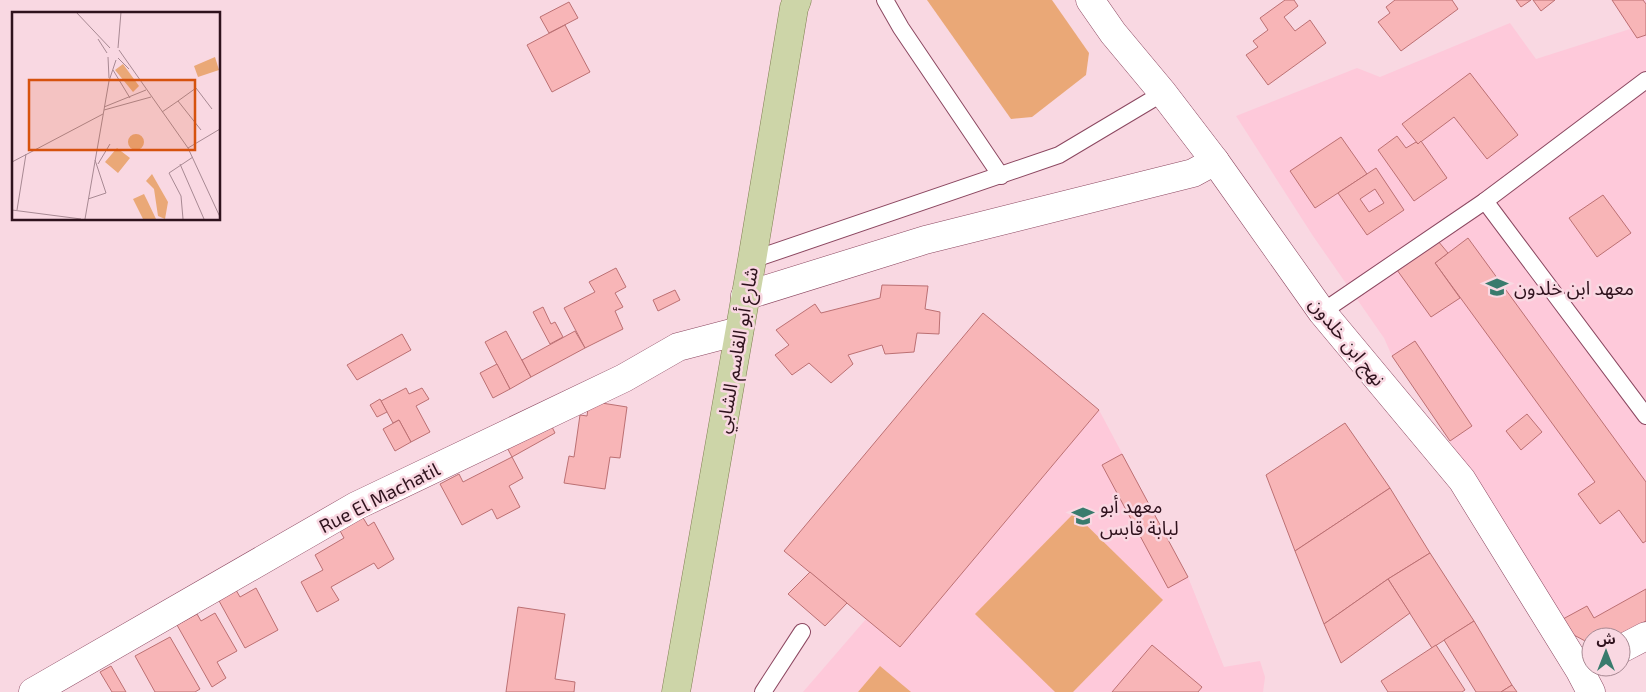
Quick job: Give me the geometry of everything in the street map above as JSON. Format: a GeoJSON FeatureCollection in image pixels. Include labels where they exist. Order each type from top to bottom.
{"type":"FeatureCollection","features":[{"type":"Feature","properties":{"kind":"main road","name":"شارع أبو القاسم الشابي"},"geometry":{"type":"LineString","coordinates":[[676,692],[795,3]]}},
{"type":"Feature","properties":{"kind":"street","name":"نهج ابن خلدون"},"geometry":{"type":"LineString","coordinates":[[1090,0],[1113,33],[1163,93],[1215,161],[1322,312],[1462,480],[1581,667]]}},
{"type":"Feature","properties":{"kind":"street"},"geometry":{"type":"LineString","coordinates":[[745,296],[925,240],[1193,173],[1215,161]]}},
{"type":"Feature","properties":{"kind":"street","name":"Rue El Machatil"},"geometry":{"type":"LineString","coordinates":[[33,692],[356,506],[624,378],[678,346],[739,331]]}},
{"type":"Feature","properties":{"kind":"street"},"geometry":{"type":"LineString","coordinates":[[1631,644],[1646,636]]}},
{"type":"Feature","properties":{"kind":"lane"},"geometry":{"type":"LineString","coordinates":[[885,0],[901,28],[1001,176]]}},
{"type":"Feature","properties":{"kind":"lane"},"geometry":{"type":"LineString","coordinates":[[1322,312],[1485,201],[1646,80]]}},
{"type":"Feature","properties":{"kind":"lane"},"geometry":{"type":"LineString","coordinates":[[752,260],[1059,155],[1163,93]]}},
{"type":"Feature","properties":{"kind":"lane"},"geometry":{"type":"LineString","coordinates":[[1485,201],[1646,416]]}},
{"type":"Feature","properties":{"kind":"lane"},"geometry":{"type":"LineString","coordinates":[[763,692],[802,632]]}},
{"type":"Feature","properties":{"kind":"shaded area"},"geometry":{"type":"Polygon","coordinates":[[[927,0],[1052,0],[1089,53],[1086,75],[1032,117],[1011,119],[927,0]]]}},
{"type":"Feature","properties":{"kind":"shaded area","name":"معهد ابن خلدون"},"geometry":{"type":"Polygon","coordinates":[[[1612,0],[1646,0],[1646,621],[1631,629],[1631,627],[1581,627],[1581,639],[1572,634],[1504,521],[1392,356],[1384,338],[1313,236],[1236,116],[1357,68],[1380,77],[1510,23],[1536,59],[1630,29],[1612,0]]]}},
{"type":"Feature","properties":{"kind":"shaded area","name":"معهد أبو لبابة قابس"},"geometry":{"type":"Polygon","coordinates":[[[1099,410],[1188,577],[1224,667],[1260,661],[1265,677],[1263,692],[803,692],[866,619],[900,647],[1099,410]]]}},
{"type":"Feature","properties":{"kind":"shaded area"},"geometry":{"type":"Polygon","coordinates":[[[1074,513],[1163,600],[1073,692],[1055,692],[975,614],[1074,513]]]}},
{"type":"Feature","properties":{"kind":"shaded area"},"geometry":{"type":"Polygon","coordinates":[[[880,666],[911,692],[858,692],[880,666]]]}},
{"type":"Feature","properties":{"kind":"building"},"geometry":{"type":"Polygon","coordinates":[[[1285,0],[1294,0],[1298,6],[1284,17],[1295,31],[1310,20],[1326,43],[1268,85],[1246,55],[1258,47],[1253,41],[1268,30],[1260,18],[1285,0]]]}},
{"type":"Feature","properties":{"kind":"building"},"geometry":{"type":"Polygon","coordinates":[[[1395,0],[1452,0],[1458,9],[1401,51],[1378,22],[1390,13],[1386,7],[1395,0]]]}},
{"type":"Feature","properties":{"kind":"building"},"geometry":{"type":"Polygon","coordinates":[[[1516,0],[1531,0],[1521,7],[1516,0]]]}},
{"type":"Feature","properties":{"kind":"building"},"geometry":{"type":"Polygon","coordinates":[[[1533,0],[1555,0],[1541,11],[1533,0]]]}},
{"type":"Feature","properties":{"kind":"building"},"geometry":{"type":"Polygon","coordinates":[[[1612,0],[1643,0],[1646,4],[1646,35],[1637,38],[1612,0]]]}},
{"type":"Feature","properties":{"kind":"building"},"geometry":{"type":"Polygon","coordinates":[[[569,2],[578,18],[549,33],[540,17],[569,2]]]}},
{"type":"Feature","properties":{"kind":"building"},"geometry":{"type":"Polygon","coordinates":[[[565,25],[590,72],[552,92],[527,45],[565,25]]]}},
{"type":"Feature","properties":{"kind":"building"},"geometry":{"type":"Polygon","coordinates":[[[1470,73],[1518,135],[1487,159],[1454,117],[1418,144],[1402,124],[1470,73]]]}},
{"type":"Feature","properties":{"kind":"building"},"geometry":{"type":"Polygon","coordinates":[[[1397,136],[1406,148],[1421,141],[1447,178],[1414,201],[1378,150],[1397,136]]]}},
{"type":"Feature","properties":{"kind":"building"},"geometry":{"type":"Polygon","coordinates":[[[1341,137],[1367,174],[1315,208],[1290,171],[1341,137]]]}},
{"type":"Feature","properties":{"kind":"building"},"geometry":{"type":"Polygon","coordinates":[[[1376,168],[1404,210],[1367,235],[1338,193],[1376,168]],[[1375,189],[1360,199],[1369,212],[1384,203],[1375,189]]]}},
{"type":"Feature","properties":{"kind":"building"},"geometry":{"type":"Polygon","coordinates":[[[1603,195],[1631,233],[1597,257],[1569,218],[1603,195]]]}},
{"type":"Feature","properties":{"kind":"building"},"geometry":{"type":"Polygon","coordinates":[[[1468,238],[1646,482],[1646,541],[1643,543],[1619,510],[1600,524],[1578,494],[1595,482],[1435,263],[1468,238]]]}},
{"type":"Feature","properties":{"kind":"building"},"geometry":{"type":"Polygon","coordinates":[[[1438,241],[1448,253],[1435,263],[1460,298],[1431,317],[1397,270],[1438,241]]]}},
{"type":"Feature","properties":{"kind":"building"},"geometry":{"type":"Polygon","coordinates":[[[616,268],[626,287],[615,293],[623,307],[615,311],[623,329],[585,348],[564,308],[595,292],[589,282],[616,268]]]}},
{"type":"Feature","properties":{"kind":"building"},"geometry":{"type":"Polygon","coordinates":[[[882,285],[928,286],[925,309],[940,312],[939,334],[917,333],[914,352],[885,354],[882,345],[848,355],[853,364],[831,383],[809,363],[792,375],[775,355],[789,345],[776,330],[815,304],[821,313],[880,298],[882,285]]]}},
{"type":"Feature","properties":{"kind":"building"},"geometry":{"type":"Polygon","coordinates":[[[675,290],[680,300],[658,311],[653,300],[675,290]]]}},
{"type":"Feature","properties":{"kind":"building"},"geometry":{"type":"Polygon","coordinates":[[[543,307],[551,324],[555,322],[563,337],[550,344],[533,312],[543,307]]]}},
{"type":"Feature","properties":{"kind":"building"},"geometry":{"type":"Polygon","coordinates":[[[983,313],[1099,410],[900,647],[784,551],[983,313]]]}},
{"type":"Feature","properties":{"kind":"building"},"geometry":{"type":"Polygon","coordinates":[[[506,331],[531,377],[510,389],[485,342],[506,331]]]}},
{"type":"Feature","properties":{"kind":"building"},"geometry":{"type":"Polygon","coordinates":[[[575,331],[585,348],[531,377],[522,360],[575,331]]]}},
{"type":"Feature","properties":{"kind":"building"},"geometry":{"type":"Polygon","coordinates":[[[402,334],[411,350],[357,380],[347,365],[402,334]]]}},
{"type":"Feature","properties":{"kind":"building"},"geometry":{"type":"Polygon","coordinates":[[[1415,341],[1472,426],[1450,441],[1392,356],[1415,341]]]}},
{"type":"Feature","properties":{"kind":"building"},"geometry":{"type":"Polygon","coordinates":[[[497,364],[510,389],[493,398],[480,373],[497,364]]]}},
{"type":"Feature","properties":{"kind":"building"},"geometry":{"type":"Polygon","coordinates":[[[406,388],[409,394],[422,388],[429,399],[416,406],[430,432],[411,442],[399,420],[393,423],[381,401],[406,388]]]}},
{"type":"Feature","properties":{"kind":"building"},"geometry":{"type":"Polygon","coordinates":[[[380,399],[387,412],[377,417],[370,405],[380,399]]]}},
{"type":"Feature","properties":{"kind":"building"},"geometry":{"type":"Polygon","coordinates":[[[589,401],[627,407],[620,458],[610,457],[605,489],[564,483],[569,456],[574,457],[580,415],[587,416],[589,401]]]}},
{"type":"Feature","properties":{"kind":"building"},"geometry":{"type":"Polygon","coordinates":[[[544,411],[555,433],[512,457],[500,434],[544,411]]]}},
{"type":"Feature","properties":{"kind":"building"},"geometry":{"type":"Polygon","coordinates":[[[1527,414],[1542,432],[1521,450],[1506,431],[1527,414]]]}},
{"type":"Feature","properties":{"kind":"building"},"geometry":{"type":"Polygon","coordinates":[[[399,420],[411,442],[395,451],[383,429],[399,420]]]}},
{"type":"Feature","properties":{"kind":"building"},"geometry":{"type":"Polygon","coordinates":[[[1345,423],[1390,488],[1295,551],[1266,475],[1345,423]]]}},
{"type":"Feature","properties":{"kind":"building"},"geometry":{"type":"Polygon","coordinates":[[[1122,454],[1188,577],[1168,588],[1102,465],[1122,454]]]}},
{"type":"Feature","properties":{"kind":"building"},"geometry":{"type":"Polygon","coordinates":[[[512,457],[523,478],[509,486],[520,507],[497,519],[492,509],[462,525],[440,484],[459,474],[463,482],[512,457]]]}},
{"type":"Feature","properties":{"kind":"building"},"geometry":{"type":"Polygon","coordinates":[[[1390,488],[1430,553],[1388,579],[1324,624],[1295,551],[1390,488]]]}},
{"type":"Feature","properties":{"kind":"building"},"geometry":{"type":"Polygon","coordinates":[[[362,516],[368,526],[374,522],[394,559],[378,569],[374,563],[331,587],[339,600],[317,612],[301,582],[323,570],[315,555],[344,538],[339,529],[362,516]]]}},
{"type":"Feature","properties":{"kind":"building"},"geometry":{"type":"Polygon","coordinates":[[[1430,553],[1474,621],[1432,648],[1388,579],[1430,553]]]}},
{"type":"Feature","properties":{"kind":"building"},"geometry":{"type":"Polygon","coordinates":[[[810,572],[847,603],[825,626],[788,594],[810,572]]]}},
{"type":"Feature","properties":{"kind":"building"},"geometry":{"type":"Polygon","coordinates":[[[1388,579],[1410,613],[1341,663],[1324,624],[1388,579]]]}},
{"type":"Feature","properties":{"kind":"building"},"geometry":{"type":"Polygon","coordinates":[[[256,588],[278,630],[245,648],[218,599],[236,590],[240,597],[256,588]]]}},
{"type":"Feature","properties":{"kind":"building"},"geometry":{"type":"Polygon","coordinates":[[[1646,589],[1646,621],[1631,629],[1631,627],[1581,627],[1581,639],[1572,634],[1563,619],[1587,606],[1594,618],[1646,589]]]}},
{"type":"Feature","properties":{"kind":"building"},"geometry":{"type":"Polygon","coordinates":[[[518,607],[565,614],[555,679],[575,682],[574,692],[506,692],[518,607]]]}},
{"type":"Feature","properties":{"kind":"building"},"geometry":{"type":"Polygon","coordinates":[[[215,613],[237,651],[217,662],[226,678],[212,687],[177,625],[197,614],[201,621],[215,613]]]}},
{"type":"Feature","properties":{"kind":"building"},"geometry":{"type":"Polygon","coordinates":[[[1474,621],[1512,685],[1501,692],[1476,692],[1444,640],[1474,621]]]}},
{"type":"Feature","properties":{"kind":"building"},"geometry":{"type":"Polygon","coordinates":[[[170,637],[200,689],[195,692],[155,692],[135,656],[170,637]]]}},
{"type":"Feature","properties":{"kind":"building"},"geometry":{"type":"Polygon","coordinates":[[[1152,645],[1202,687],[1198,692],[1112,692],[1152,645]]]}},
{"type":"Feature","properties":{"kind":"building"},"geometry":{"type":"Polygon","coordinates":[[[1436,645],[1465,690],[1462,692],[1388,692],[1381,681],[1436,645]]]}},
{"type":"Feature","properties":{"kind":"building"},"geometry":{"type":"Polygon","coordinates":[[[111,666],[126,692],[112,692],[100,672],[111,666]]]}},
{"type":"Feature","properties":{"kind":"building"},"geometry":{"type":"Polygon","coordinates":[[[1512,685],[1517,692],[1501,692],[1512,685]]]}},
{"type":"Feature","properties":{"kind":"place","name":"معهد ابن خلدون"},"geometry":{"type":"Point","coordinates":[1497,287]}},
{"type":"Feature","properties":{"kind":"place","name":"معهد أبو لبابة قابس"},"geometry":{"type":"Point","coordinates":[1083,516]}}]}
